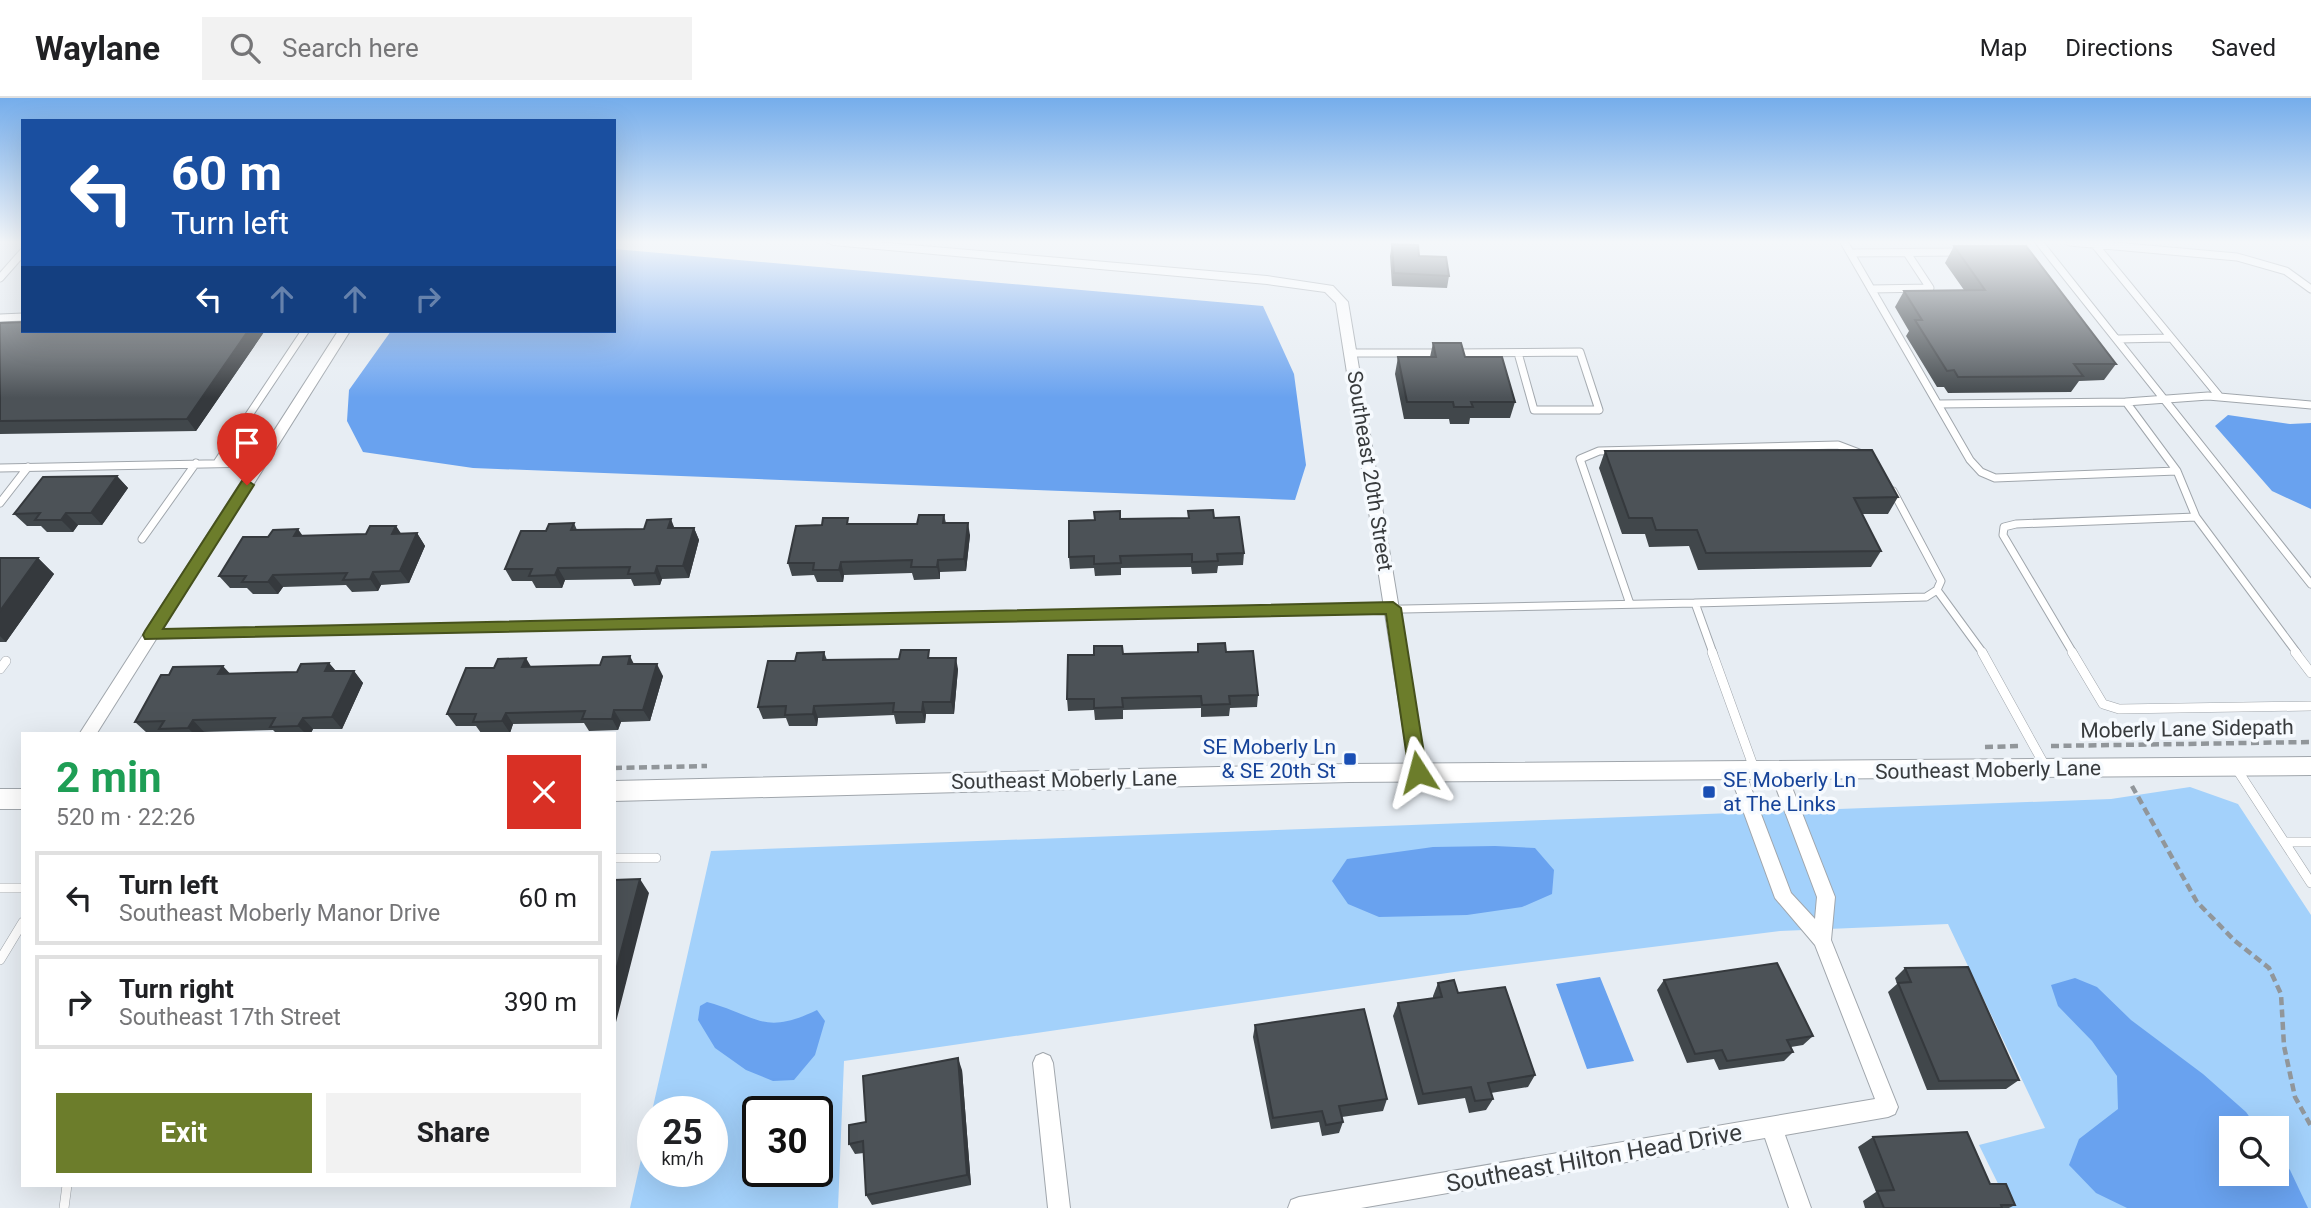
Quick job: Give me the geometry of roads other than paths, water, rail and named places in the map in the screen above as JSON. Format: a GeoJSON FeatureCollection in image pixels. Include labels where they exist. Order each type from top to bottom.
{"type":"FeatureCollection","features":[{"type":"Feature","properties":{"kind":"street","name":"Southeast 20th Street"},"geometry":{"type":"LineString","coordinates":[[1334,294],[1342,302],[1351,353],[1418,772]]}},
{"type":"Feature","properties":{"kind":"street"},"geometry":{"type":"LineString","coordinates":[[89,732],[343,333]]}},
{"type":"Feature","properties":{"kind":"street","name":"Southeast Moberly Lane"},"geometry":{"type":"LineString","coordinates":[[616,791],[1418,772],[1757,772],[2311,766]]}},
{"type":"Feature","properties":{"kind":"street"},"geometry":{"type":"LineString","coordinates":[[1757,772],[1784,898],[1822,940]]}},
{"type":"Feature","properties":{"kind":"street"},"geometry":{"type":"LineString","coordinates":[[1757,772],[1826,897],[1822,940]]}},
{"type":"Feature","properties":{"kind":"street"},"geometry":{"type":"LineString","coordinates":[[0,799],[21,799]]}},
{"type":"Feature","properties":{"kind":"street","name":"Southeast Hilton Head Drive"},"geometry":{"type":"LineString","coordinates":[[1309,1207],[1888,1107],[1822,940]]}},
{"type":"Feature","properties":{"kind":"street"},"geometry":{"type":"LineString","coordinates":[[1042,1063],[1059,1208]]}},
{"type":"Feature","properties":{"kind":"street"},"geometry":{"type":"LineString","coordinates":[[1772,1128],[1800,1208]]}},
{"type":"Feature","properties":{"kind":"lane"},"geometry":{"type":"LineString","coordinates":[[1874,294],[1970,460],[1981,472],[1995,478],[2177,471]]}},
{"type":"Feature","properties":{"kind":"lane"},"geometry":{"type":"LineString","coordinates":[[2081,294],[2311,584]]}},
{"type":"Feature","properties":{"kind":"lane"},"geometry":{"type":"LineString","coordinates":[[2135,294],[2220,397]]}},
{"type":"Feature","properties":{"kind":"lane"},"geometry":{"type":"LineString","coordinates":[[0,318],[21,317]]}},
{"type":"Feature","properties":{"kind":"lane"},"geometry":{"type":"LineString","coordinates":[[218,463],[303,333]]}},
{"type":"Feature","properties":{"kind":"lane"},"geometry":{"type":"LineString","coordinates":[[2118,338],[2171,338]]}},
{"type":"Feature","properties":{"kind":"lane"},"geometry":{"type":"LineString","coordinates":[[1351,353],[1580,352],[1599,410],[1534,410],[1518,353]]}},
{"type":"Feature","properties":{"kind":"lane"},"geometry":{"type":"LineString","coordinates":[[1938,404],[2126,402],[2220,397],[2311,405]]}},
{"type":"Feature","properties":{"kind":"lane"},"geometry":{"type":"LineString","coordinates":[[2126,402],[2177,471],[2196,517],[2311,673]]}},
{"type":"Feature","properties":{"kind":"lane"},"geometry":{"type":"LineString","coordinates":[[1630,604],[1580,459],[1599,451],[1838,445],[1863,454]]}},
{"type":"Feature","properties":{"kind":"lane"},"geometry":{"type":"LineString","coordinates":[[142,539],[196,463]]}},
{"type":"Feature","properties":{"kind":"lane"},"geometry":{"type":"LineString","coordinates":[[0,468],[260,463]]}},
{"type":"Feature","properties":{"kind":"lane"},"geometry":{"type":"LineString","coordinates":[[0,503],[28,467]]}},
{"type":"Feature","properties":{"kind":"lane"},"geometry":{"type":"LineString","coordinates":[[151,635],[1926,597],[1937,590],[1941,580],[1888,483]]}},
{"type":"Feature","properties":{"kind":"lane"},"geometry":{"type":"LineString","coordinates":[[2196,517],[2016,524],[2004,527],[2003,535],[2103,705],[2119,709],[2311,706]]}},
{"type":"Feature","properties":{"kind":"lane"},"geometry":{"type":"LineString","coordinates":[[1937,590],[1976,641],[2047,769]]}},
{"type":"Feature","properties":{"kind":"lane"},"geometry":{"type":"LineString","coordinates":[[1695,603],[1757,772]]}},
{"type":"Feature","properties":{"kind":"lane"},"geometry":{"type":"LineString","coordinates":[[0,669],[6,661]]}},
{"type":"Feature","properties":{"kind":"lane"},"geometry":{"type":"LineString","coordinates":[[2234,766],[2311,883]]}},
{"type":"Feature","properties":{"kind":"lane"},"geometry":{"type":"LineString","coordinates":[[2284,842],[2311,842]]}},
{"type":"Feature","properties":{"kind":"lane"},"geometry":{"type":"LineString","coordinates":[[616,858],[656,858]]}},
{"type":"Feature","properties":{"kind":"lane"},"geometry":{"type":"LineString","coordinates":[[0,888],[21,888]]}},
{"type":"Feature","properties":{"kind":"lane"},"geometry":{"type":"LineString","coordinates":[[0,960],[21,925]]}},
{"type":"Feature","properties":{"kind":"lane"},"geometry":{"type":"LineString","coordinates":[[64,1208],[67,1187]]}},
{"type":"Feature","properties":{"kind":"water"},"geometry":{"type":"Polygon","coordinates":[[[616,294],[1124,294],[1263,306],[1294,374],[1306,465],[1295,500],[473,468],[363,452],[347,421],[349,390],[390,333],[616,333],[616,294]]]}},
{"type":"Feature","properties":{"kind":"water"},"geometry":{"type":"Polygon","coordinates":[[[2228,415],[2290,424],[2311,423],[2311,509],[2272,491],[2215,426],[2228,415]]]}},
{"type":"Feature","properties":{"kind":"water"},"geometry":{"type":"Polygon","coordinates":[[[1433,847],[1535,848],[1554,870],[1552,894],[1522,907],[1467,915],[1379,917],[1348,904],[1332,881],[1347,859],[1433,847]]]}},
{"type":"Feature","properties":{"kind":"water"},"geometry":{"type":"Polygon","coordinates":[[[1600,977],[1634,1061],[1587,1069],[1556,984],[1600,977]]]}},
{"type":"Feature","properties":{"kind":"water"},"geometry":{"type":"Polygon","coordinates":[[[2075,978],[2097,987],[2131,1020],[2203,1074],[2246,1112],[2249,1116],[2219,1116],[2219,1186],[2289,1186],[2289,1169],[2308,1208],[2127,1208],[2096,1193],[2069,1165],[2079,1139],[2118,1109],[2117,1076],[2092,1041],[2058,1006],[2051,985],[2075,978]]]}},
{"type":"Feature","properties":{"kind":"water"},"geometry":{"type":"Polygon","coordinates":[[[707,1002],[772,1023],[799,1018],[817,1010],[825,1021],[815,1055],[794,1080],[773,1081],[746,1070],[715,1048],[698,1020],[700,1006],[707,1002]]]}},
{"type":"Feature","properties":{"kind":"place","name":"SE Moberly Ln & SE 20th St"},"geometry":{"type":"Point","coordinates":[1350,759]}},
{"type":"Feature","properties":{"kind":"place","name":"SE Moberly Ln at The Links"},"geometry":{"type":"Point","coordinates":[1709,792]}}]}
